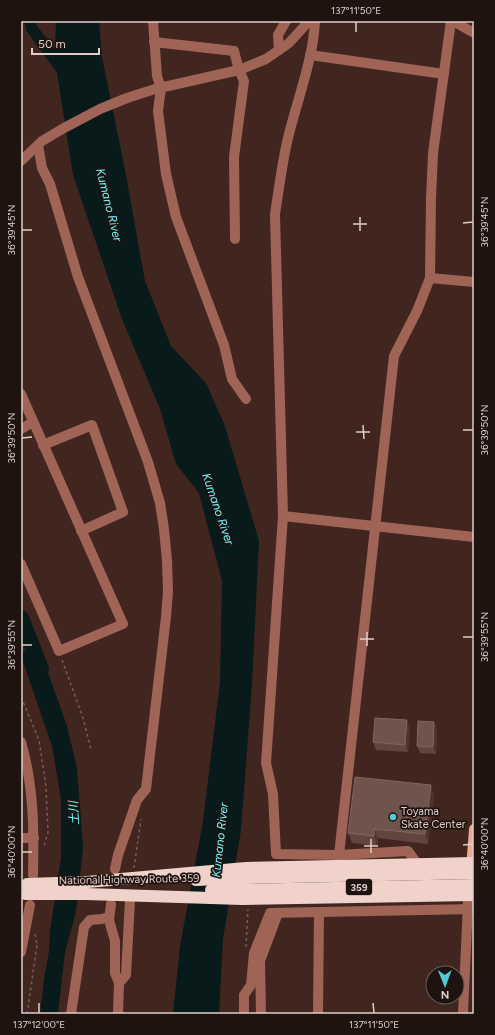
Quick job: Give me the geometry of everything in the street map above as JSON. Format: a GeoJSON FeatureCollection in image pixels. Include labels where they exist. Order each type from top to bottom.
{"type":"FeatureCollection","features":[{"type":"Feature","properties":{"kind":"highway"},"geometry":{"type":"LineString","coordinates":[[86,888],[136,886],[246,868],[418,865],[473,867]]}},
{"type":"Feature","properties":{"kind":"highway","name":"National Highway Route 359"},"geometry":{"type":"LineString","coordinates":[[136,886],[473,867]]}},
{"type":"Feature","properties":{"kind":"highway","name":"National Highway Route 359"},"geometry":{"type":"LineString","coordinates":[[136,886],[472,892]]}},
{"type":"Feature","properties":{"kind":"highway"},"geometry":{"type":"LineString","coordinates":[[86,888],[136,886],[242,899],[472,892]]}},
{"type":"Feature","properties":{"kind":"highway","name":"National Highway Route 359"},"geometry":{"type":"LineString","coordinates":[[26,889],[86,888]]}},
{"type":"Feature","properties":{"kind":"main road"},"geometry":{"type":"LineString","coordinates":[[472,892],[474,829]]}},
{"type":"Feature","properties":{"kind":"street"},"geometry":{"type":"LineString","coordinates":[[153,21],[158,88],[158,111],[166,174],[176,217],[224,345],[232,379],[246,399]]}},
{"type":"Feature","properties":{"kind":"street"},"geometry":{"type":"LineString","coordinates":[[279,50],[278,35],[286,21]]}},
{"type":"Feature","properties":{"kind":"street"},"geometry":{"type":"LineString","coordinates":[[21,161],[40,143],[64,128],[100,109],[158,88],[239,70],[266,59],[289,43],[309,21]]}},
{"type":"Feature","properties":{"kind":"street"},"geometry":{"type":"LineString","coordinates":[[315,21],[310,55],[288,138],[275,214],[283,516],[266,763],[273,794],[276,854],[339,855],[408,851],[418,865]]}},
{"type":"Feature","properties":{"kind":"street"},"geometry":{"type":"LineString","coordinates":[[339,855],[394,356],[417,311],[430,278],[431,199],[434,153],[452,21],[474,33]]}},
{"type":"Feature","properties":{"kind":"street"},"geometry":{"type":"LineString","coordinates":[[154,42],[234,51],[239,70],[244,81],[234,157],[235,239]]}},
{"type":"Feature","properties":{"kind":"street"},"geometry":{"type":"LineString","coordinates":[[310,55],[444,74]]}},
{"type":"Feature","properties":{"kind":"street"},"geometry":{"type":"LineString","coordinates":[[40,143],[42,168],[50,184],[78,277],[148,462],[160,503],[165,535],[168,591],[146,789],[137,800],[118,855],[115,870]]}},
{"type":"Feature","properties":{"kind":"street"},"geometry":{"type":"LineString","coordinates":[[430,278],[474,282]]}},
{"type":"Feature","properties":{"kind":"street"},"geometry":{"type":"LineString","coordinates":[[21,394],[122,624],[59,651],[21,564]]}},
{"type":"Feature","properties":{"kind":"street"},"geometry":{"type":"LineString","coordinates":[[21,429],[33,422]]}},
{"type":"Feature","properties":{"kind":"street"},"geometry":{"type":"LineString","coordinates":[[43,445],[92,425],[123,512],[81,531]]}},
{"type":"Feature","properties":{"kind":"street"},"geometry":{"type":"LineString","coordinates":[[283,516],[474,537]]}},
{"type":"Feature","properties":{"kind":"street"},"geometry":{"type":"LineString","coordinates":[[21,742],[32,792],[34,838],[26,889],[21,952]]}},
{"type":"Feature","properties":{"kind":"street"},"geometry":{"type":"LineString","coordinates":[[21,838],[34,838]]}},
{"type":"Feature","properties":{"kind":"street"},"geometry":{"type":"LineString","coordinates":[[119,983],[126,975],[136,886]]}},
{"type":"Feature","properties":{"kind":"street"},"geometry":{"type":"LineString","coordinates":[[462,1014],[472,892]]}},
{"type":"Feature","properties":{"kind":"street"},"geometry":{"type":"LineString","coordinates":[[111,904],[109,920],[115,941],[115,973],[119,983],[118,1014]]}},
{"type":"Feature","properties":{"kind":"street"},"geometry":{"type":"LineString","coordinates":[[244,1014],[244,995],[251,985],[254,953],[270,914],[471,909]]}},
{"type":"Feature","properties":{"kind":"street"},"geometry":{"type":"LineString","coordinates":[[318,1014],[319,912]]}},
{"type":"Feature","properties":{"kind":"street"},"geometry":{"type":"LineString","coordinates":[[261,1014],[260,960],[278,913]]}},
{"type":"Feature","properties":{"kind":"street"},"geometry":{"type":"LineString","coordinates":[[71,1014],[84,927],[90,920],[110,917]]}},
{"type":"Feature","properties":{"kind":"path"},"geometry":{"type":"LineString","coordinates":[[59,651],[83,718],[91,750]]}},
{"type":"Feature","properties":{"kind":"path"},"geometry":{"type":"LineString","coordinates":[[136,886],[141,819]]}},
{"type":"Feature","properties":{"kind":"water","name":"Kumano River"},"geometry":{"type":"Polygon","coordinates":[[[24,21],[36,21],[37,26],[55,49],[56,21],[99,21],[102,57],[125,170],[145,281],[171,346],[206,383],[225,426],[259,541],[252,685],[241,830],[223,939],[219,1014],[173,1014],[180,946],[203,821],[220,682],[222,581],[199,493],[176,464],[160,409],[122,319],[73,175],[57,73],[26,30],[24,21]]]}},
{"type":"Feature","properties":{"kind":"water"},"geometry":{"type":"Polygon","coordinates":[[[39,647],[67,726],[77,768],[83,848],[76,912],[65,952],[58,1014],[40,1014],[61,858],[61,799],[52,746],[21,656],[21,652],[39,647]]]}},
{"type":"Feature","properties":{"kind":"building"},"geometry":{"type":"Polygon","coordinates":[[[375,718],[407,720],[405,745],[373,742],[375,718]]]}},
{"type":"Feature","properties":{"kind":"building"},"geometry":{"type":"Polygon","coordinates":[[[418,721],[434,722],[433,747],[417,746],[418,721]]]}},
{"type":"Feature","properties":{"kind":"building","name":"Toyama Skate Center"},"geometry":{"type":"Polygon","coordinates":[[[355,777],[431,785],[425,834],[374,829],[374,836],[348,833],[355,777]]]}},
{"type":"Feature","properties":{"kind":"waterway","name":"土川"},"geometry":{"type":"LineString","coordinates":[[21,618],[41,669]]}},
{"type":"Feature","properties":{"kind":"place","name":"Toyama Skate Center"},"geometry":{"type":"Point","coordinates":[393,817]}}]}
